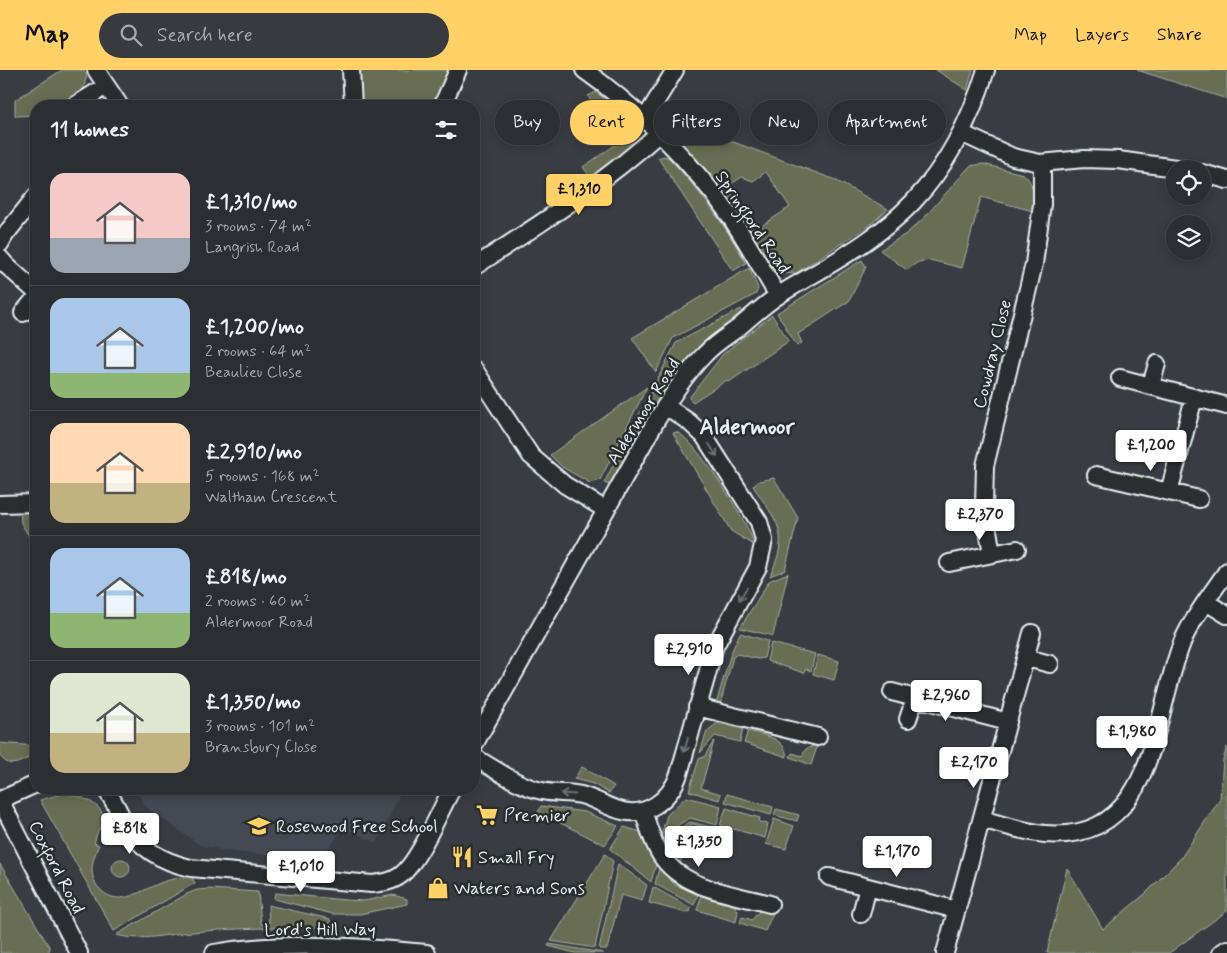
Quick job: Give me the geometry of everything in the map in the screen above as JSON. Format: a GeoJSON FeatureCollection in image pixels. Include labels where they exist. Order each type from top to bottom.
{"type":"FeatureCollection","features":[{"type":"Feature","properties":{"kind":"street"},"geometry":{"type":"LineString","coordinates":[[96,70],[116,100]]}},
{"type":"Feature","properties":{"kind":"street"},"geometry":{"type":"LineString","coordinates":[[351,70],[353,100]]}},
{"type":"Feature","properties":{"kind":"street"},"geometry":{"type":"LineString","coordinates":[[445,100],[458,70]]}},
{"type":"Feature","properties":{"kind":"street","name":"Springford Road"},"geometry":{"type":"LineString","coordinates":[[584,70],[620,100]]}},
{"type":"Feature","properties":{"kind":"street"},"geometry":{"type":"LineString","coordinates":[[644,120],[675,70]]}},
{"type":"Feature","properties":{"kind":"street","name":"Aldermoor Road"},"geometry":{"type":"LineString","coordinates":[[480,734],[666,406],[705,353],[778,296],[850,253],[888,225],[913,202],[939,170],[961,134],[975,106],[986,70]]}},
{"type":"Feature","properties":{"kind":"street"},"geometry":{"type":"LineString","coordinates":[[84,100],[106,86]]}},
{"type":"Feature","properties":{"kind":"street","name":"Springford Road"},"geometry":{"type":"LineString","coordinates":[[644,120],[654,129]]}},
{"type":"Feature","properties":{"kind":"street"},"geometry":{"type":"LineString","coordinates":[[961,134],[1013,157],[1042,163],[1073,160],[1118,160],[1166,167]]}},
{"type":"Feature","properties":{"kind":"street"},"geometry":{"type":"LineString","coordinates":[[480,263],[596,186],[622,167],[654,138]]}},
{"type":"Feature","properties":{"kind":"street","name":"Springford Road"},"geometry":{"type":"LineString","coordinates":[[670,145],[717,199],[745,240],[778,296]]}},
{"type":"Feature","properties":{"kind":"street","name":"Cowdray Close"},"geometry":{"type":"LineString","coordinates":[[992,554],[984,507],[985,466],[1034,264],[1041,223],[1042,163]]}},
{"type":"Feature","properties":{"kind":"street"},"geometry":{"type":"LineString","coordinates":[[1211,176],[1227,180]]}},
{"type":"Feature","properties":{"kind":"street"},"geometry":{"type":"LineString","coordinates":[[0,244],[30,204]]}},
{"type":"Feature","properties":{"kind":"street"},"geometry":{"type":"LineString","coordinates":[[0,258],[6,266],[30,287]]}},
{"type":"Feature","properties":{"kind":"street"},"geometry":{"type":"LineString","coordinates":[[22,313],[30,304]]}},
{"type":"Feature","properties":{"kind":"street"},"geometry":{"type":"LineString","coordinates":[[1151,384],[1157,364]]}},
{"type":"Feature","properties":{"kind":"street"},"geometry":{"type":"LineString","coordinates":[[1120,378],[1151,384],[1227,406]]}},
{"type":"Feature","properties":{"kind":"street"},"geometry":{"type":"LineString","coordinates":[[480,385],[531,456],[565,485],[606,510]]}},
{"type":"Feature","properties":{"kind":"street"},"geometry":{"type":"LineString","coordinates":[[1169,492],[1194,398]]}},
{"type":"Feature","properties":{"kind":"street"},"geometry":{"type":"LineString","coordinates":[[480,760],[534,789],[579,794],[620,810],[643,811],[661,802],[672,790],[679,774],[714,646],[758,567],[764,540],[759,522],[704,436],[689,422],[666,406]]}},
{"type":"Feature","properties":{"kind":"street"},"geometry":{"type":"LineString","coordinates":[[1096,474],[1199,499]]}},
{"type":"Feature","properties":{"kind":"street"},"geometry":{"type":"LineString","coordinates":[[0,504],[30,503]]}},
{"type":"Feature","properties":{"kind":"street"},"geometry":{"type":"LineString","coordinates":[[949,563],[1017,549]]}},
{"type":"Feature","properties":{"kind":"street"},"geometry":{"type":"LineString","coordinates":[[982,820],[1025,830],[1061,834],[1097,826],[1125,804],[1143,777],[1184,639],[1227,571]]}},
{"type":"Feature","properties":{"kind":"street"},"geometry":{"type":"LineString","coordinates":[[1206,602],[1227,615]]}},
{"type":"Feature","properties":{"kind":"street"},"geometry":{"type":"LineString","coordinates":[[945,953],[1027,658],[1032,632]]}},
{"type":"Feature","properties":{"kind":"street"},"geometry":{"type":"LineString","coordinates":[[1027,658],[1050,664]]}},
{"type":"Feature","properties":{"kind":"street"},"geometry":{"type":"LineString","coordinates":[[892,692],[1008,722]]}},
{"type":"Feature","properties":{"kind":"street"},"geometry":{"type":"LineString","coordinates":[[908,719],[915,698]]}},
{"type":"Feature","properties":{"kind":"street"},"geometry":{"type":"LineString","coordinates":[[696,707],[818,738]]}},
{"type":"Feature","properties":{"kind":"street"},"geometry":{"type":"LineString","coordinates":[[0,800],[30,787]]}},
{"type":"Feature","properties":{"kind":"street"},"geometry":{"type":"LineString","coordinates":[[110,795],[126,825],[136,838],[149,851],[172,864],[191,868],[372,884],[391,881],[401,875],[412,863],[449,795]]}},
{"type":"Feature","properties":{"kind":"street","name":"Coxford Road"},"geometry":{"type":"LineString","coordinates":[[0,800],[78,953]]}},
{"type":"Feature","properties":{"kind":"street"},"geometry":{"type":"LineString","coordinates":[[643,811],[653,842],[668,865],[676,873],[696,884],[770,904]]}},
{"type":"Feature","properties":{"kind":"street"},"geometry":{"type":"LineString","coordinates":[[829,877],[957,910]]}},
{"type":"Feature","properties":{"kind":"street"},"geometry":{"type":"LineString","coordinates":[[861,914],[868,887]]}},
{"type":"Feature","properties":{"kind":"street","name":"Lord's Hill Way"},"geometry":{"type":"LineString","coordinates":[[214,953],[280,946],[328,946],[427,953]]}},
{"type":"Feature","properties":{"kind":"street"},"geometry":{"type":"LineString","coordinates":[[1221,953],[1227,949]]}},
{"type":"Feature","properties":{"kind":"shaded area","name":"Rosewood Free School"},"geometry":{"type":"Polygon","coordinates":[[[138,795],[399,795],[377,843],[344,828],[319,860],[226,851],[200,845],[147,808],[138,795]]]}},
{"type":"Feature","properties":{"kind":"green space"},"geometry":{"type":"Polygon","coordinates":[[[62,70],[83,70],[87,75],[83,90],[67,100],[30,100],[30,115],[15,116],[15,100],[62,70]]]}},
{"type":"Feature","properties":{"kind":"green space"},"geometry":{"type":"Polygon","coordinates":[[[357,70],[453,70],[440,100],[360,100],[357,70]]]}},
{"type":"Feature","properties":{"kind":"green space"},"geometry":{"type":"Polygon","coordinates":[[[936,70],[973,70],[967,90],[936,70]]]}},
{"type":"Feature","properties":{"kind":"green space"},"geometry":{"type":"Polygon","coordinates":[[[1137,70],[1227,70],[1227,99],[1137,70]]]}},
{"type":"Feature","properties":{"kind":"green space"},"geometry":{"type":"Polygon","coordinates":[[[596,92],[606,100],[591,100],[588,96],[596,92]]]}},
{"type":"Feature","properties":{"kind":"green space"},"geometry":{"type":"Polygon","coordinates":[[[740,144],[833,179],[888,209],[870,225],[796,273],[772,275],[725,198],[733,194],[757,229],[790,207],[766,172],[753,181],[742,177],[720,191],[678,145],[740,144]]]}},
{"type":"Feature","properties":{"kind":"green space"},"geometry":{"type":"Polygon","coordinates":[[[615,145],[630,145],[611,163],[590,177],[583,167],[615,145]]]}},
{"type":"Feature","properties":{"kind":"green space"},"geometry":{"type":"Polygon","coordinates":[[[664,156],[669,158],[701,195],[746,263],[733,271],[658,158],[664,156]]]}},
{"type":"Feature","properties":{"kind":"green space"},"geometry":{"type":"Polygon","coordinates":[[[983,164],[1023,174],[1032,186],[1033,211],[981,197],[962,268],[930,260],[918,262],[907,270],[880,250],[906,234],[923,219],[970,166],[983,164]]]}},
{"type":"Feature","properties":{"kind":"green space"},"geometry":{"type":"Polygon","coordinates":[[[862,260],[866,267],[849,301],[798,334],[802,343],[797,346],[777,313],[862,260]]]}},
{"type":"Feature","properties":{"kind":"green space"},"geometry":{"type":"Polygon","coordinates":[[[749,268],[758,288],[756,294],[673,338],[656,372],[632,338],[749,268]]]}},
{"type":"Feature","properties":{"kind":"green space"},"geometry":{"type":"Polygon","coordinates":[[[741,309],[742,311],[698,350],[612,486],[604,483],[676,343],[741,309]]]}},
{"type":"Feature","properties":{"kind":"green space"},"geometry":{"type":"Polygon","coordinates":[[[772,315],[789,341],[729,382],[727,380],[693,402],[689,398],[723,354],[772,315]]]}},
{"type":"Feature","properties":{"kind":"green space"},"geometry":{"type":"Polygon","coordinates":[[[647,387],[600,480],[590,483],[562,467],[550,455],[647,387]]]}},
{"type":"Feature","properties":{"kind":"green space"},"geometry":{"type":"Polygon","coordinates":[[[676,432],[684,437],[695,449],[721,483],[751,535],[754,545],[731,531],[673,433],[676,432]]]}},
{"type":"Feature","properties":{"kind":"green space"},"geometry":{"type":"Polygon","coordinates":[[[774,478],[798,518],[785,570],[770,576],[780,548],[780,538],[778,528],[769,509],[753,486],[759,481],[774,478]]]}},
{"type":"Feature","properties":{"kind":"green space"},"geometry":{"type":"Polygon","coordinates":[[[20,510],[30,511],[30,538],[21,523],[20,510]]]}},
{"type":"Feature","properties":{"kind":"green space"},"geometry":{"type":"Polygon","coordinates":[[[788,573],[773,636],[740,628],[769,581],[788,573]]]}},
{"type":"Feature","properties":{"kind":"green space"},"geometry":{"type":"Polygon","coordinates":[[[740,633],[768,641],[764,658],[758,659],[737,654],[733,657],[720,705],[716,704],[731,653],[740,633]]]}},
{"type":"Feature","properties":{"kind":"green space"},"geometry":{"type":"Polygon","coordinates":[[[771,643],[815,654],[811,671],[806,669],[804,673],[767,661],[771,643]]]}},
{"type":"Feature","properties":{"kind":"green space"},"geometry":{"type":"Polygon","coordinates":[[[818,655],[839,661],[834,680],[813,674],[818,655]]]}},
{"type":"Feature","properties":{"kind":"green space"},"geometry":{"type":"Polygon","coordinates":[[[718,723],[743,729],[740,742],[715,736],[700,753],[707,731],[718,723]]]}},
{"type":"Feature","properties":{"kind":"green space"},"geometry":{"type":"Polygon","coordinates":[[[748,731],[778,741],[785,750],[787,757],[744,743],[748,731]]]}},
{"type":"Feature","properties":{"kind":"green space"},"geometry":{"type":"Polygon","coordinates":[[[714,741],[701,788],[721,794],[719,800],[689,791],[699,759],[704,757],[714,741]]]}},
{"type":"Feature","properties":{"kind":"green space"},"geometry":{"type":"Polygon","coordinates":[[[0,743],[30,746],[30,758],[17,763],[13,764],[4,761],[0,756],[0,743]]]}},
{"type":"Feature","properties":{"kind":"green space"},"geometry":{"type":"Polygon","coordinates":[[[813,746],[817,747],[811,765],[790,757],[792,753],[802,756],[806,749],[813,746]]]}},
{"type":"Feature","properties":{"kind":"green space"},"geometry":{"type":"Polygon","coordinates":[[[1227,747],[1227,911],[1169,953],[1047,953],[1067,868],[1103,929],[1145,894],[1181,858],[1220,799],[1223,760],[1227,747]]]}},
{"type":"Feature","properties":{"kind":"green space"},"geometry":{"type":"Polygon","coordinates":[[[582,767],[614,786],[609,793],[593,784],[574,779],[582,767]]]}},
{"type":"Feature","properties":{"kind":"green space"},"geometry":{"type":"Polygon","coordinates":[[[727,794],[773,807],[771,815],[725,802],[727,794]]]}},
{"type":"Feature","properties":{"kind":"green space"},"geometry":{"type":"Polygon","coordinates":[[[58,795],[72,795],[87,800],[99,808],[105,821],[105,829],[99,828],[94,843],[99,845],[93,860],[92,870],[94,881],[104,893],[112,897],[127,897],[164,882],[191,876],[195,883],[114,931],[40,800],[58,795]]]}},
{"type":"Feature","properties":{"kind":"green space"},"geometry":{"type":"Polygon","coordinates":[[[686,797],[721,806],[717,825],[690,818],[661,835],[667,815],[686,797]]]}},
{"type":"Feature","properties":{"kind":"green space"},"geometry":{"type":"Polygon","coordinates":[[[541,806],[585,812],[618,826],[605,845],[538,812],[541,806]]]}},
{"type":"Feature","properties":{"kind":"green space"},"geometry":{"type":"Polygon","coordinates":[[[726,808],[760,818],[759,822],[768,824],[765,838],[720,825],[726,808]]]}},
{"type":"Feature","properties":{"kind":"green space"},"geometry":{"type":"Polygon","coordinates":[[[776,809],[799,815],[797,821],[774,815],[776,809]]]}},
{"type":"Feature","properties":{"kind":"green space"},"geometry":{"type":"Polygon","coordinates":[[[774,819],[794,826],[786,849],[766,844],[774,819]]]}},
{"type":"Feature","properties":{"kind":"green space"},"geometry":{"type":"Polygon","coordinates":[[[690,822],[712,827],[711,829],[691,824],[680,864],[662,839],[690,822]]]}},
{"type":"Feature","properties":{"kind":"green space"},"geometry":{"type":"Polygon","coordinates":[[[624,827],[641,832],[643,841],[656,865],[651,882],[610,849],[624,827]]]}},
{"type":"Feature","properties":{"kind":"green space"},"geometry":{"type":"Polygon","coordinates":[[[605,854],[613,861],[595,948],[551,941],[605,854]]]}},
{"type":"Feature","properties":{"kind":"green space"},"geometry":{"type":"Polygon","coordinates":[[[117,859],[125,859],[130,864],[128,875],[117,877],[112,872],[112,864],[117,859]]]}},
{"type":"Feature","properties":{"kind":"green space"},"geometry":{"type":"Polygon","coordinates":[[[0,864],[50,948],[48,953],[0,953],[0,864]]]}},
{"type":"Feature","properties":{"kind":"green space"},"geometry":{"type":"Polygon","coordinates":[[[618,864],[647,885],[642,901],[621,895],[607,949],[599,949],[618,864]]]}},
{"type":"Feature","properties":{"kind":"green space"},"geometry":{"type":"Polygon","coordinates":[[[659,868],[675,885],[698,894],[694,905],[655,884],[659,868]]]}},
{"type":"Feature","properties":{"kind":"green space"},"geometry":{"type":"Polygon","coordinates":[[[653,887],[691,908],[690,912],[687,911],[686,913],[649,903],[653,887]]]}},
{"type":"Feature","properties":{"kind":"green space"},"geometry":{"type":"Polygon","coordinates":[[[197,890],[258,892],[261,924],[269,923],[268,905],[330,919],[330,928],[226,930],[145,938],[116,935],[187,894],[197,890]]]}},
{"type":"Feature","properties":{"kind":"green space"},"geometry":{"type":"Polygon","coordinates":[[[275,893],[364,901],[393,895],[407,899],[407,904],[360,914],[333,914],[274,899],[275,893]]]}},
{"type":"Feature","properties":{"kind":"green space"},"geometry":{"type":"Polygon","coordinates":[[[702,894],[734,905],[738,911],[736,922],[697,910],[702,894]]]}},
{"type":"Feature","properties":{"kind":"green space"},"geometry":{"type":"Polygon","coordinates":[[[760,910],[774,911],[765,931],[740,923],[742,917],[752,920],[760,910]]]}},
{"type":"Feature","properties":{"kind":"green space"},"geometry":{"type":"Polygon","coordinates":[[[549,944],[603,953],[575,953],[548,946],[549,944]]]}},
{"type":"Feature","properties":{"kind":"place","name":"Premier"},"geometry":{"type":"Point","coordinates":[487,815]}},
{"type":"Feature","properties":{"kind":"place","name":"Rosewood Free School"},"geometry":{"type":"Point","coordinates":[259,826]}},
{"type":"Feature","properties":{"kind":"place","name":"Small Fry"},"geometry":{"type":"Point","coordinates":[462,857]}},
{"type":"Feature","properties":{"kind":"place","name":"Waters and Sons"},"geometry":{"type":"Point","coordinates":[438,888]}},
{"type":"Feature","properties":{"kind":"district","name":"Aldermoor"},"geometry":{"type":"Point","coordinates":[747,426]}}]}
